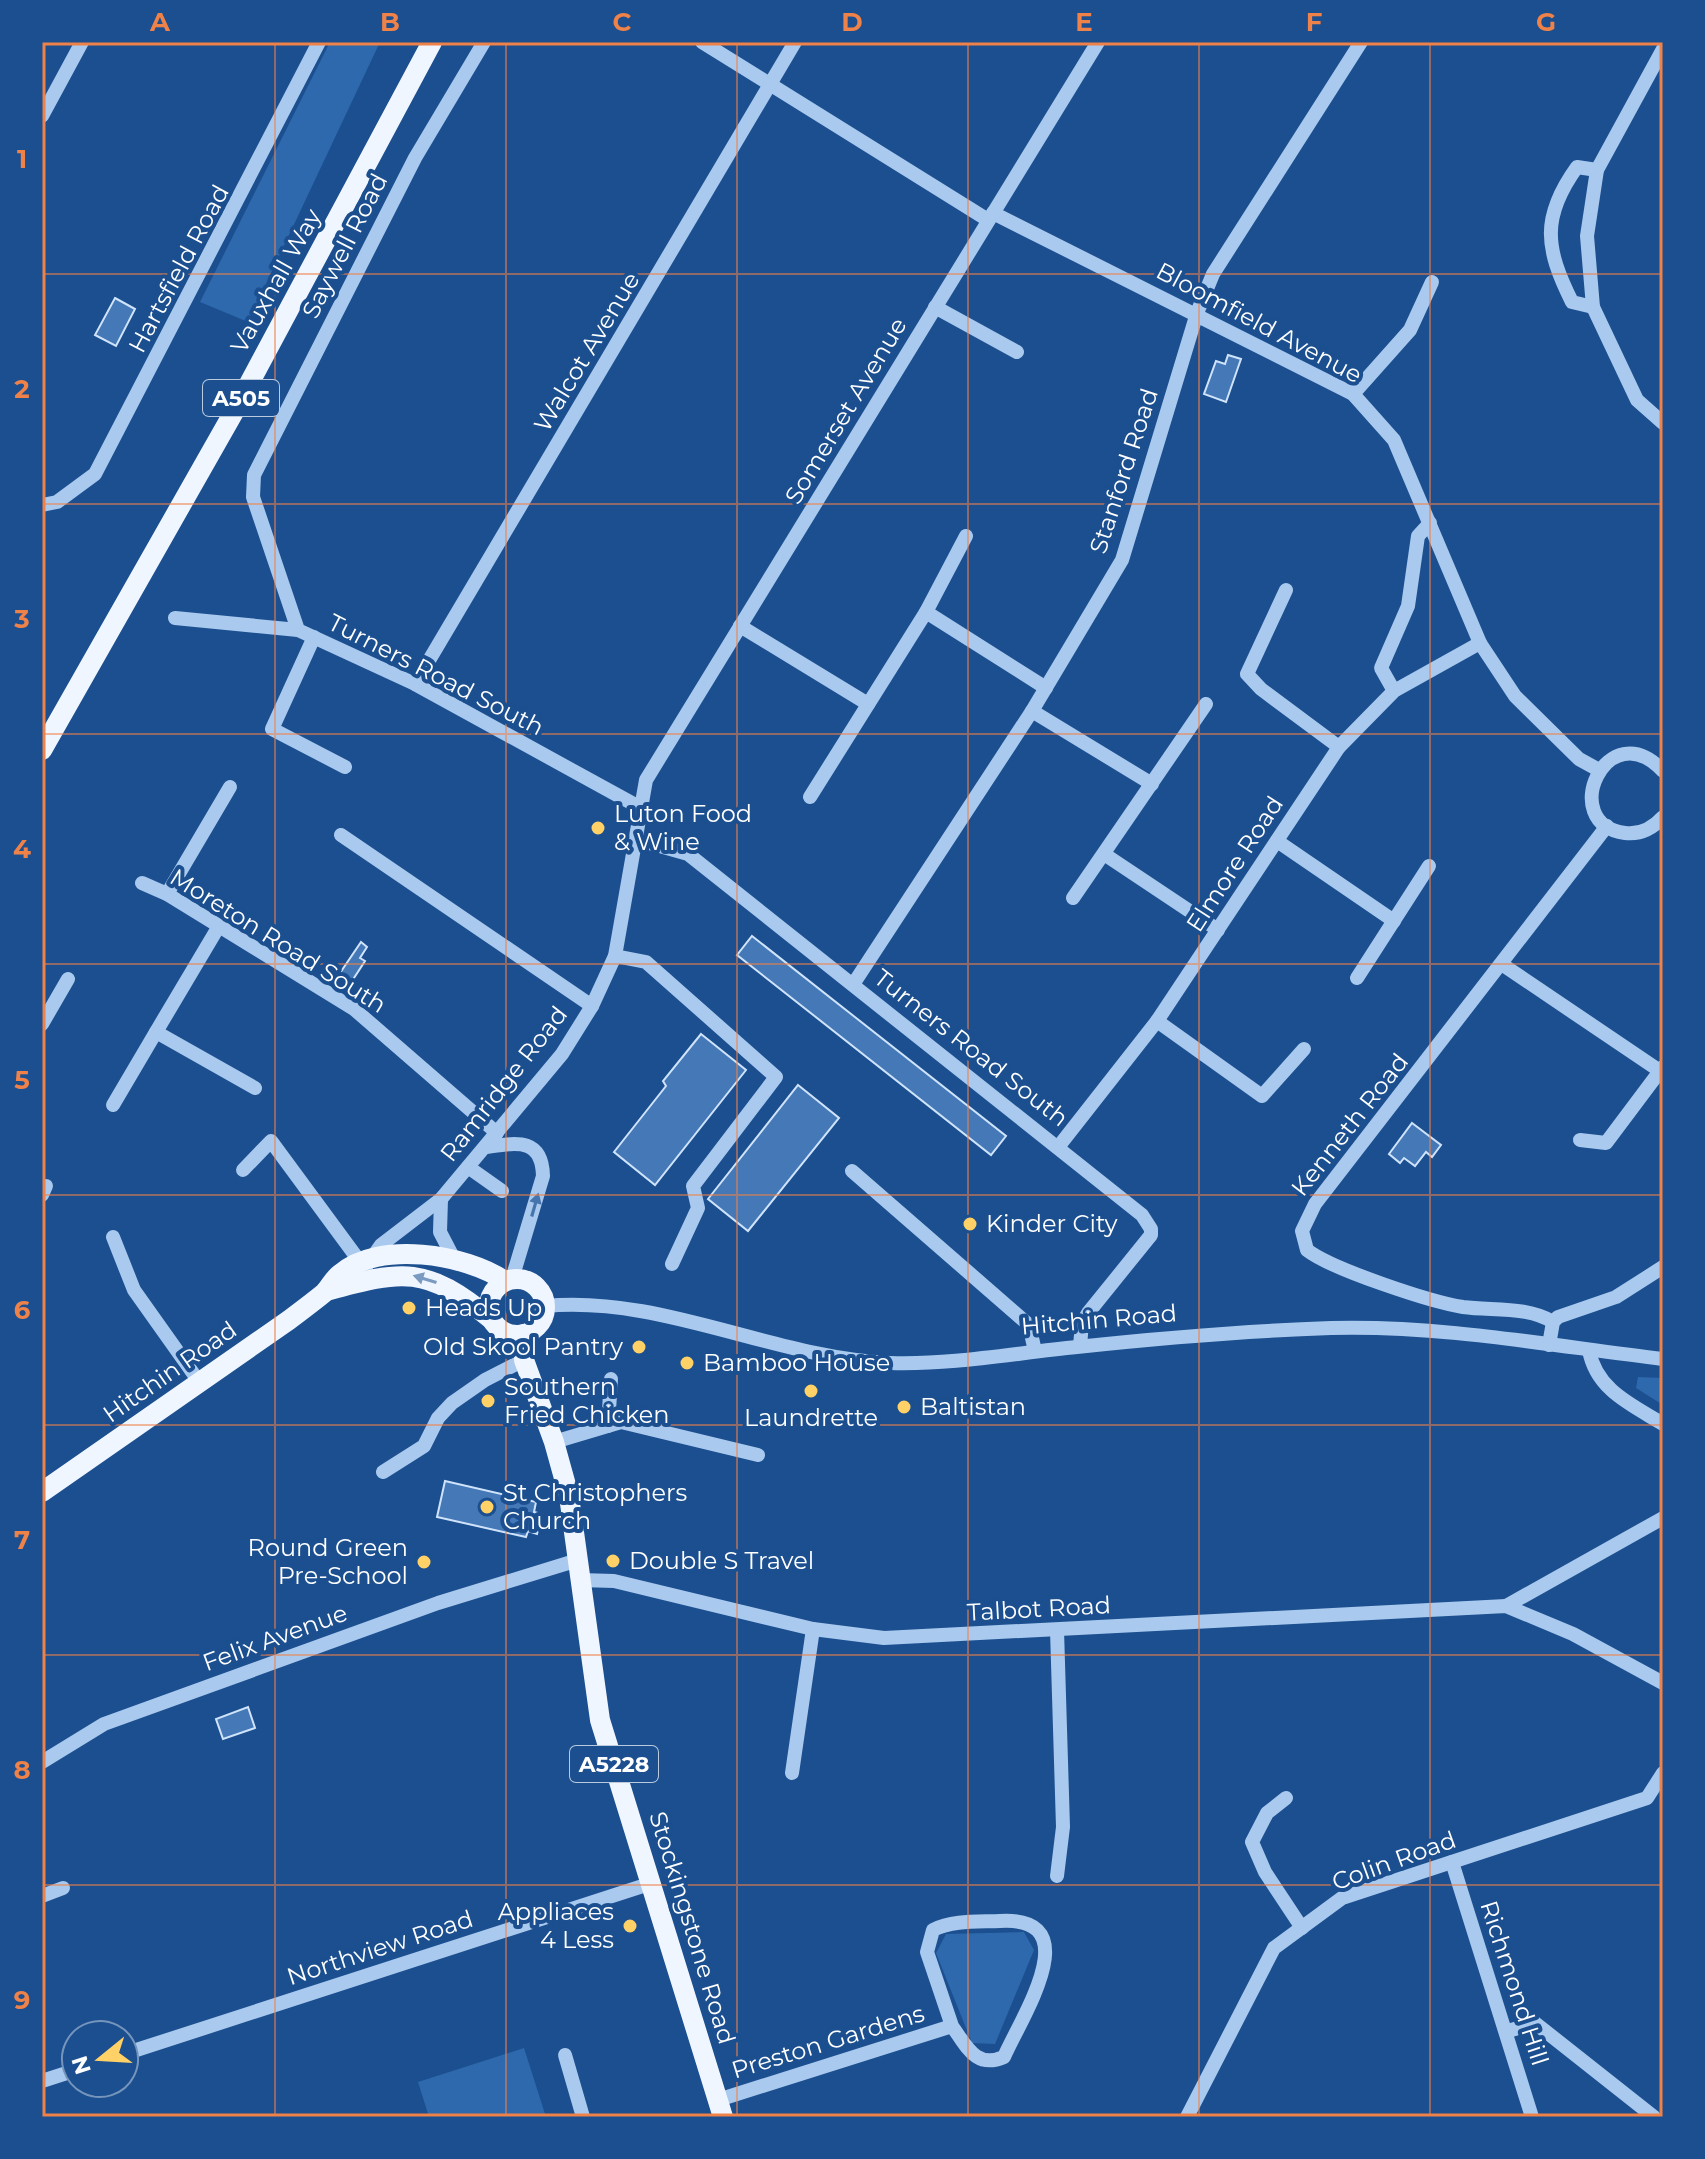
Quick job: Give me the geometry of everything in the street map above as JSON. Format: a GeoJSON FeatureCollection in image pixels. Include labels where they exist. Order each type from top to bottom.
{"type":"FeatureCollection","features":[{"type":"Feature","properties":{"kind":"main road","name":"Vauxhall Way"},"geometry":{"type":"LineString","coordinates":[[42,750],[250,383],[432,42]]}},
{"type":"Feature","properties":{"kind":"main road"},"geometry":{"type":"LineString","coordinates":[[426,1255],[454,1259],[508,1280],[534,1285],[541,1293],[545,1306],[538,1326],[523,1334],[502,1331],[464,1297],[421,1276],[368,1265],[426,1255]]}},
{"type":"Feature","properties":{"kind":"main road","name":"Hitchin Road"},"geometry":{"type":"LineString","coordinates":[[42,1492],[326,1291],[340,1273],[368,1265]]}},
{"type":"Feature","properties":{"kind":"main road"},"geometry":{"type":"LineString","coordinates":[[491,1319],[490,1296],[508,1280]]}},
{"type":"Feature","properties":{"kind":"main road","name":"Stockingstone Road"},"geometry":{"type":"LineString","coordinates":[[523,1334],[524,1360],[554,1442],[569,1496],[600,1720],[718,2112]]}},
{"type":"Feature","properties":{"kind":"street"},"geometry":{"type":"LineString","coordinates":[[42,116],[82,42]]}},
{"type":"Feature","properties":{"kind":"street","name":"Hartsfield Road"},"geometry":{"type":"LineString","coordinates":[[50,503],[95,474],[319,42]]}},
{"type":"Feature","properties":{"kind":"street","name":"Saywell Road"},"geometry":{"type":"LineString","coordinates":[[254,475],[415,158],[484,42]]}},
{"type":"Feature","properties":{"kind":"street","name":"Bloomfield Avenue"},"geometry":{"type":"LineString","coordinates":[[702,42],[990,216],[1197,313],[1353,394],[1394,440],[1480,643],[1515,696],[1579,759],[1599,770]]}},
{"type":"Feature","properties":{"kind":"street","name":"Walcot Avenue"},"geometry":{"type":"LineString","coordinates":[[415,684],[795,42]]}},
{"type":"Feature","properties":{"kind":"street","name":"Somerset Avenue"},"geometry":{"type":"LineString","coordinates":[[639,807],[646,780],[1098,42]]}},
{"type":"Feature","properties":{"kind":"street","name":"Stanford Road"},"geometry":{"type":"LineString","coordinates":[[854,983],[1032,711],[1122,560],[1197,313],[1213,274],[1361,42]]}},
{"type":"Feature","properties":{"kind":"street"},"geometry":{"type":"LineString","coordinates":[[1663,49],[1597,170],[1587,236],[1593,307],[1637,400],[1663,423]]}},
{"type":"Feature","properties":{"kind":"street"},"geometry":{"type":"LineString","coordinates":[[1593,307],[1572,302],[1556,270],[1548,226],[1561,189],[1577,167],[1597,170]]}},
{"type":"Feature","properties":{"kind":"street"},"geometry":{"type":"LineString","coordinates":[[1353,394],[1410,330],[1432,282]]}},
{"type":"Feature","properties":{"kind":"street"},"geometry":{"type":"LineString","coordinates":[[935,307],[1017,352]]}},
{"type":"Feature","properties":{"kind":"street","name":"Turners Road South"},"geometry":{"type":"LineString","coordinates":[[254,475],[253,497],[298,630]]}},
{"type":"Feature","properties":{"kind":"street"},"geometry":{"type":"LineString","coordinates":[[1394,691],[1381,668],[1408,606],[1418,536],[1430,523]]}},
{"type":"Feature","properties":{"kind":"street"},"geometry":{"type":"LineString","coordinates":[[810,797],[926,612],[966,536]]}},
{"type":"Feature","properties":{"kind":"street"},"geometry":{"type":"LineString","coordinates":[[1286,590],[1247,674],[1261,689],[1339,747]]}},
{"type":"Feature","properties":{"kind":"street"},"geometry":{"type":"LineString","coordinates":[[926,612],[1046,688]]}},
{"type":"Feature","properties":{"kind":"street","name":"Turners Road South"},"geometry":{"type":"LineString","coordinates":[[175,618],[298,630],[415,684],[639,807]]}},
{"type":"Feature","properties":{"kind":"street"},"geometry":{"type":"LineString","coordinates":[[740,626],[868,704]]}},
{"type":"Feature","properties":{"kind":"street"},"geometry":{"type":"LineString","coordinates":[[314,637],[272,729],[345,767]]}},
{"type":"Feature","properties":{"kind":"street","name":"Elmore Road"},"geometry":{"type":"LineString","coordinates":[[1059,1146],[1157,1021],[1339,747],[1394,691],[1480,643]]}},
{"type":"Feature","properties":{"kind":"street"},"geometry":{"type":"LineString","coordinates":[[1073,898],[1206,704]]}},
{"type":"Feature","properties":{"kind":"street"},"geometry":{"type":"LineString","coordinates":[[1032,711],[1152,784]]}},
{"type":"Feature","properties":{"kind":"street"},"geometry":{"type":"LineString","coordinates":[[1661,822],[1648,830],[1627,833],[1607,826],[1599,817],[1591,794],[1599,770],[1608,761],[1631,754],[1659,767],[1663,749]]}},
{"type":"Feature","properties":{"kind":"street"},"geometry":{"type":"LineString","coordinates":[[167,894],[230,787]]}},
{"type":"Feature","properties":{"kind":"street","name":"Ramridge Road"},"geometry":{"type":"LineString","coordinates":[[368,1265],[381,1245],[441,1199],[486,1147],[562,1054],[592,1006],[615,956],[639,807]]}},
{"type":"Feature","properties":{"kind":"street","name":"Kenneth Road"},"geometry":{"type":"LineString","coordinates":[[1553,1322],[1534,1313],[1446,1303],[1316,1257],[1303,1241],[1304,1222],[1607,826]]}},
{"type":"Feature","properties":{"kind":"street"},"geometry":{"type":"LineString","coordinates":[[341,835],[592,1006]]}},
{"type":"Feature","properties":{"kind":"street","name":"Turners Road South"},"geometry":{"type":"LineString","coordinates":[[635,839],[688,854],[1142,1215],[1151,1229],[1146,1243],[1082,1323],[1080,1346]]}},
{"type":"Feature","properties":{"kind":"street"},"geometry":{"type":"LineString","coordinates":[[1277,841],[1394,921]]}},
{"type":"Feature","properties":{"kind":"street"},"geometry":{"type":"LineString","coordinates":[[1104,854],[1218,930]]}},
{"type":"Feature","properties":{"kind":"street"},"geometry":{"type":"LineString","coordinates":[[1357,978],[1429,866]]}},
{"type":"Feature","properties":{"kind":"street","name":"Moreton Road South"},"geometry":{"type":"LineString","coordinates":[[142,883],[167,894],[354,1009],[497,1133]]}},
{"type":"Feature","properties":{"kind":"street"},"geometry":{"type":"LineString","coordinates":[[113,1105],[219,926]]}},
{"type":"Feature","properties":{"kind":"street"},"geometry":{"type":"LineString","coordinates":[[615,956],[646,962],[776,1077],[693,1186],[698,1208],[672,1264]]}},
{"type":"Feature","properties":{"kind":"street"},"geometry":{"type":"LineString","coordinates":[[1503,965],[1661,1069],[1606,1143],[1580,1140]]}},
{"type":"Feature","properties":{"kind":"street"},"geometry":{"type":"LineString","coordinates":[[42,1024],[68,979]]}},
{"type":"Feature","properties":{"kind":"street"},"geometry":{"type":"LineString","coordinates":[[1157,1021],[1262,1096],[1304,1049]]}},
{"type":"Feature","properties":{"kind":"street"},"geometry":{"type":"LineString","coordinates":[[156,1032],[255,1088]]}},
{"type":"Feature","properties":{"kind":"street"},"geometry":{"type":"LineString","coordinates":[[243,1170],[271,1141],[368,1265]]}},
{"type":"Feature","properties":{"kind":"street"},"geometry":{"type":"LineString","coordinates":[[486,1147],[522,1144],[536,1150],[542,1161],[543,1176],[508,1280]]}},
{"type":"Feature","properties":{"kind":"street"},"geometry":{"type":"LineString","coordinates":[[468,1167],[502,1191]]}},
{"type":"Feature","properties":{"kind":"street"},"geometry":{"type":"LineString","coordinates":[[852,1171],[1029,1325],[1035,1351]]}},
{"type":"Feature","properties":{"kind":"street","name":"Ramridge Road"},"geometry":{"type":"LineString","coordinates":[[441,1199],[440,1232],[454,1259]]}},
{"type":"Feature","properties":{"kind":"street"},"geometry":{"type":"LineString","coordinates":[[113,1237],[134,1290],[200,1383]]}},
{"type":"Feature","properties":{"kind":"street"},"geometry":{"type":"LineString","coordinates":[[1549,1345],[1553,1322],[1564,1314],[1616,1297],[1663,1267]]}},
{"type":"Feature","properties":{"kind":"street","name":"Hitchin Road"},"geometry":{"type":"LineString","coordinates":[[545,1306],[609,1306],[871,1361],[957,1361],[1080,1346],[1367,1328],[1663,1359]]}},
{"type":"Feature","properties":{"kind":"street"},"geometry":{"type":"LineString","coordinates":[[1589,1350],[1601,1380],[1613,1394],[1663,1424]]}},
{"type":"Feature","properties":{"kind":"street"},"geometry":{"type":"LineString","coordinates":[[383,1472],[424,1446],[438,1418],[452,1403],[485,1380],[524,1360]]}},
{"type":"Feature","properties":{"kind":"street"},"geometry":{"type":"LineString","coordinates":[[608,1426],[611,1379]]}},
{"type":"Feature","properties":{"kind":"street"},"geometry":{"type":"LineString","coordinates":[[554,1442],[621,1422],[758,1455]]}},
{"type":"Feature","properties":{"kind":"street"},"geometry":{"type":"LineString","coordinates":[[1506,1606],[1663,1518]]}},
{"type":"Feature","properties":{"kind":"street","name":"Talbot Road"},"geometry":{"type":"LineString","coordinates":[[579,1570],[813,1629],[884,1638],[1506,1606]]}},
{"type":"Feature","properties":{"kind":"street","name":"Felix Avenue"},"geometry":{"type":"LineString","coordinates":[[42,1762],[104,1724],[438,1603],[579,1570]]}},
{"type":"Feature","properties":{"kind":"street"},"geometry":{"type":"LineString","coordinates":[[1506,1606],[1573,1634],[1663,1683]]}},
{"type":"Feature","properties":{"kind":"street"},"geometry":{"type":"LineString","coordinates":[[792,1773],[813,1629]]}},
{"type":"Feature","properties":{"kind":"street"},"geometry":{"type":"LineString","coordinates":[[1057,1630],[1063,1827],[1057,1876]]}},
{"type":"Feature","properties":{"kind":"street","name":"Colin Road"},"geometry":{"type":"LineString","coordinates":[[1187,2117],[1274,1948],[1342,1898],[1647,1798],[1663,1773]]}},
{"type":"Feature","properties":{"kind":"street"},"geometry":{"type":"LineString","coordinates":[[1286,1798],[1267,1813],[1252,1842],[1265,1872],[1302,1928]]}},
{"type":"Feature","properties":{"kind":"street","name":"Richmond Hill"},"geometry":{"type":"LineString","coordinates":[[1452,1862],[1508,2031],[1532,2117]]}},
{"type":"Feature","properties":{"kind":"street","name":"Northview Road"},"geometry":{"type":"LineString","coordinates":[[140,2049],[649,1884]]}},
{"type":"Feature","properties":{"kind":"street"},"geometry":{"type":"LineString","coordinates":[[42,1896],[63,1888]]}},
{"type":"Feature","properties":{"kind":"street","name":"Preston Gardens"},"geometry":{"type":"LineString","coordinates":[[1018,1920],[1035,1925],[1045,1942],[1045,1967],[1004,2057],[990,2063],[976,2059],[952,2026],[927,1952],[933,1930],[945,1924],[1018,1920]]}},
{"type":"Feature","properties":{"kind":"street"},"geometry":{"type":"LineString","coordinates":[[1508,2031],[1535,2023],[1654,2117]]}},
{"type":"Feature","properties":{"kind":"street","name":"Preston Gardens"},"geometry":{"type":"LineString","coordinates":[[718,2112],[952,2026]]}},
{"type":"Feature","properties":{"kind":"street"},"geometry":{"type":"LineString","coordinates":[[565,2055],[583,2117]]}},
{"type":"Feature","properties":{"kind":"street"},"geometry":{"type":"LineString","coordinates":[[42,2064],[45,2080]]}},
{"type":"Feature","properties":{"kind":"shaded area"},"geometry":{"type":"Polygon","coordinates":[[[330,42],[380,42],[248,322],[200,302],[330,42]]]}},
{"type":"Feature","properties":{"kind":"shaded area"},"geometry":{"type":"Polygon","coordinates":[[[1638,1377],[1663,1378],[1663,1405],[1636,1388],[1638,1377]]]}},
{"type":"Feature","properties":{"kind":"shaded area"},"geometry":{"type":"Polygon","coordinates":[[[1024,1932],[1034,1950],[995,2044],[972,2043],[936,1953],[946,1934],[1024,1932]]]}},
{"type":"Feature","properties":{"kind":"shaded area"},"geometry":{"type":"Polygon","coordinates":[[[524,2048],[546,2117],[429,2117],[418,2082],[524,2048]]]}},
{"type":"Feature","properties":{"kind":"building"},"geometry":{"type":"Polygon","coordinates":[[[115,298],[135,309],[116,346],[95,335],[115,298]]]}},
{"type":"Feature","properties":{"kind":"building"},"geometry":{"type":"Polygon","coordinates":[[[1228,355],[1241,359],[1226,402],[1204,394],[1216,361],[1225,364],[1228,355]]]}},
{"type":"Feature","properties":{"kind":"building"},"geometry":{"type":"Polygon","coordinates":[[[752,936],[1006,1136],[991,1155],[737,955],[752,936]]]}},
{"type":"Feature","properties":{"kind":"building"},"geometry":{"type":"Polygon","coordinates":[[[361,942],[367,947],[360,958],[365,961],[350,984],[338,976],[361,942]]]}},
{"type":"Feature","properties":{"kind":"building"},"geometry":{"type":"Polygon","coordinates":[[[701,1034],[746,1070],[655,1185],[614,1152],[666,1086],[663,1081],[701,1034]]]}},
{"type":"Feature","properties":{"kind":"building"},"geometry":{"type":"Polygon","coordinates":[[[798,1085],[839,1118],[748,1231],[708,1199],[798,1085]]]}},
{"type":"Feature","properties":{"kind":"building"},"geometry":{"type":"Polygon","coordinates":[[[1412,1123],[1441,1145],[1432,1157],[1426,1152],[1415,1166],[1404,1158],[1400,1163],[1389,1154],[1412,1123]]]}},
{"type":"Feature","properties":{"kind":"building","name":"St Christophers Church"},"geometry":{"type":"Polygon","coordinates":[[[445,1481],[536,1502],[534,1512],[542,1514],[537,1534],[528,1531],[526,1537],[437,1517],[445,1481]]]}},
{"type":"Feature","properties":{"kind":"building"},"geometry":{"type":"Polygon","coordinates":[[[248,1707],[255,1728],[223,1739],[216,1719],[248,1707]]]}},
{"type":"Feature","properties":{"kind":"place","name":"Luton Food & Wine"},"geometry":{"type":"Point","coordinates":[598,828]}},
{"type":"Feature","properties":{"kind":"place","name":"Kinder City"},"geometry":{"type":"Point","coordinates":[970,1224]}},
{"type":"Feature","properties":{"kind":"place","name":"Heads Up"},"geometry":{"type":"Point","coordinates":[409,1308]}},
{"type":"Feature","properties":{"kind":"place","name":"Old Skool Pantry"},"geometry":{"type":"Point","coordinates":[639,1347]}},
{"type":"Feature","properties":{"kind":"place","name":"Bamboo House"},"geometry":{"type":"Point","coordinates":[687,1363]}},
{"type":"Feature","properties":{"kind":"place","name":"Laundrette"},"geometry":{"type":"Point","coordinates":[811,1391]}},
{"type":"Feature","properties":{"kind":"place","name":"Southern Fried Chicken"},"geometry":{"type":"Point","coordinates":[488,1401]}},
{"type":"Feature","properties":{"kind":"place","name":"Baltistan"},"geometry":{"type":"Point","coordinates":[904,1407]}},
{"type":"Feature","properties":{"kind":"place","name":"St Christophers Church"},"geometry":{"type":"Point","coordinates":[487,1507]}},
{"type":"Feature","properties":{"kind":"place","name":"Double S Travel"},"geometry":{"type":"Point","coordinates":[613,1561]}},
{"type":"Feature","properties":{"kind":"place","name":"Round Green Pre-School"},"geometry":{"type":"Point","coordinates":[424,1562]}},
{"type":"Feature","properties":{"kind":"place","name":"Appliaces 4 Less"},"geometry":{"type":"Point","coordinates":[630,1926]}}]}
